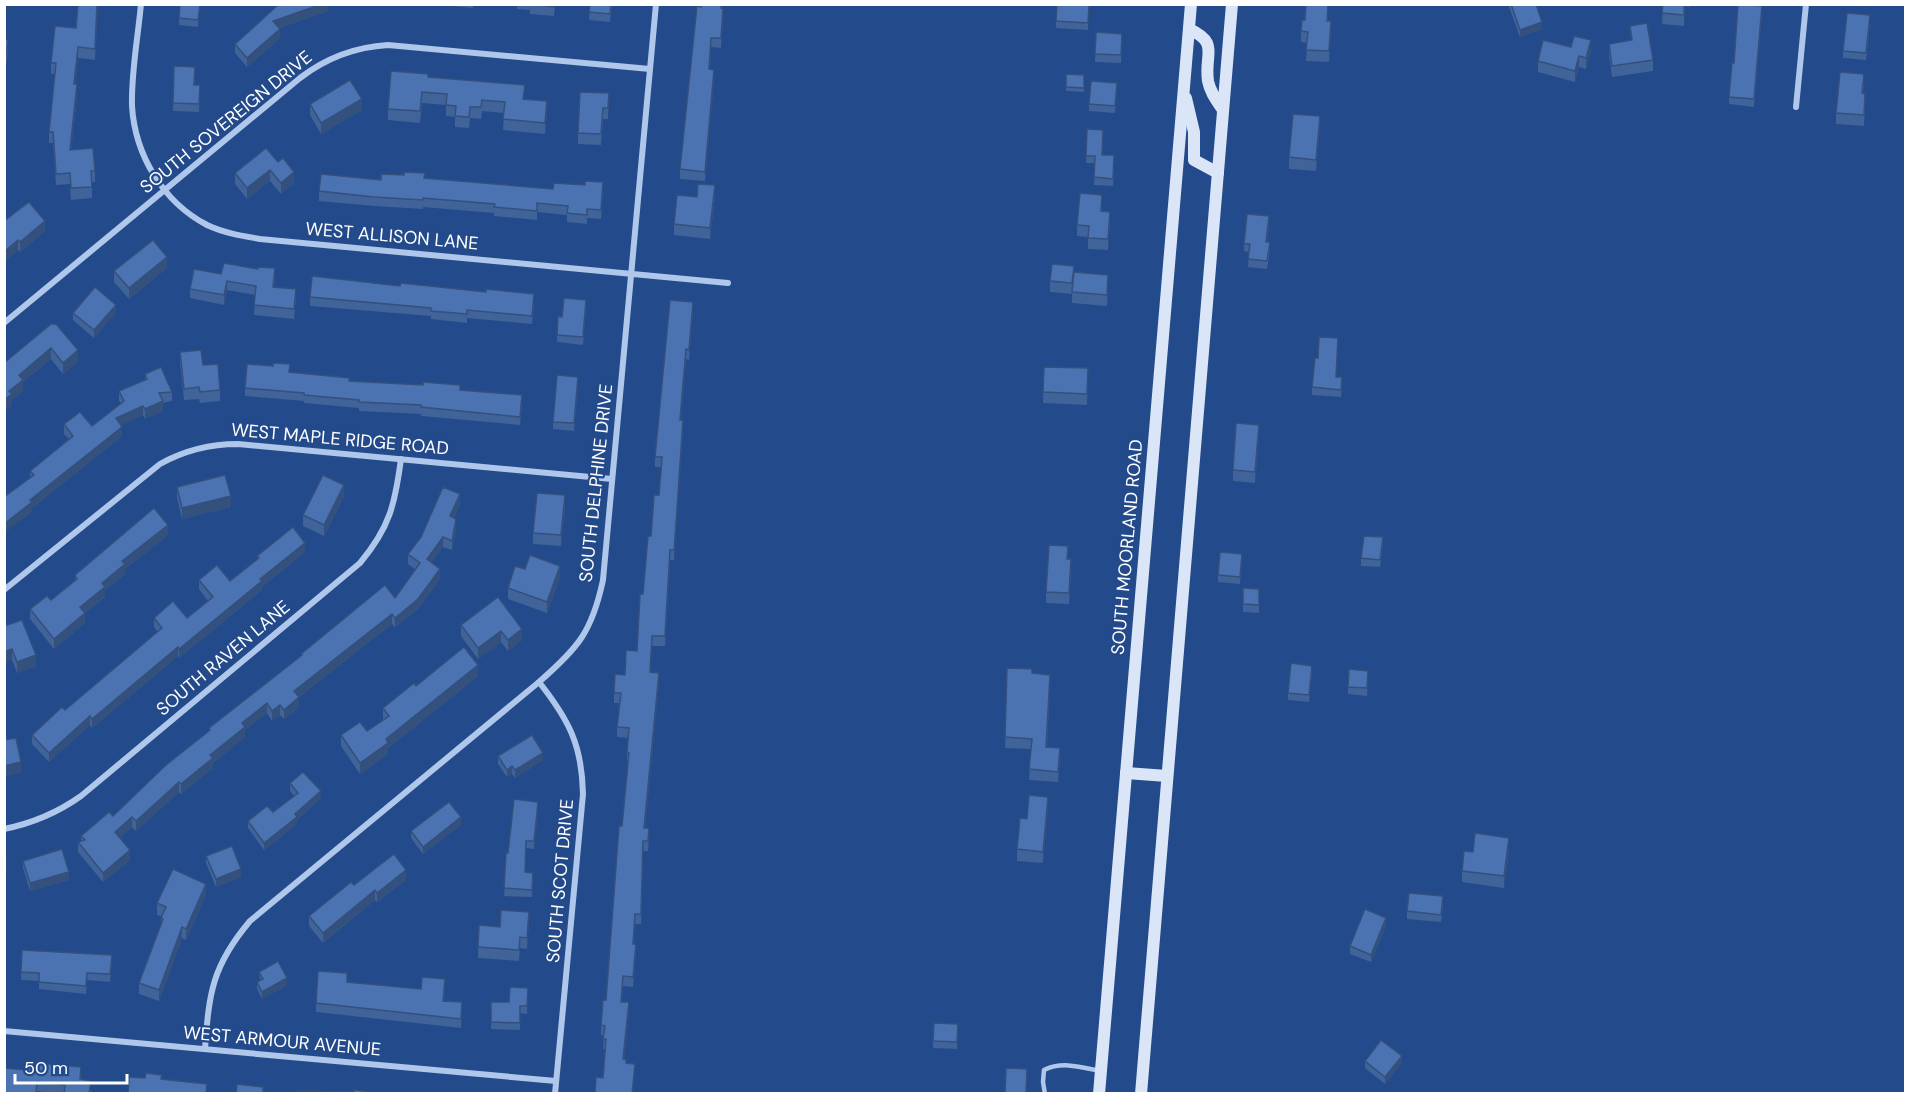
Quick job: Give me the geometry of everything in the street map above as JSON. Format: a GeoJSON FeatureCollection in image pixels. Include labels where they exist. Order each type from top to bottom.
{"type":"FeatureCollection","features":[{"type":"Feature","properties":{"kind":"main road","name":"SOUTH MOORLAND ROAD"},"geometry":{"type":"LineString","coordinates":[[1099,1094],[1191,4]]}},
{"type":"Feature","properties":{"kind":"main road"},"geometry":{"type":"LineString","coordinates":[[1141,1094],[1232,4]]}},
{"type":"Feature","properties":{"kind":"main road"},"geometry":{"type":"LineString","coordinates":[[1189,29],[1204,36],[1208,42],[1208,81],[1211,93],[1223,110]]}},
{"type":"Feature","properties":{"kind":"main road"},"geometry":{"type":"LineString","coordinates":[[1184,88],[1194,132],[1194,160],[1218,173]]}},
{"type":"Feature","properties":{"kind":"main road"},"geometry":{"type":"LineString","coordinates":[[1126,772],[1167,776]]}},
{"type":"Feature","properties":{"kind":"street","name":"WEST ALLISON LANE"},"geometry":{"type":"LineString","coordinates":[[141,4],[133,93],[134,125],[140,149],[154,177],[184,210],[200,220],[236,235],[272,240],[728,282]]}},
{"type":"Feature","properties":{"kind":"street","name":"SOUTH DELPHINE DRIVE"},"geometry":{"type":"LineString","coordinates":[[205,1049],[208,1004],[213,981],[229,947],[250,921],[566,658],[580,642],[598,603],[603,580],[656,4]]}},
{"type":"Feature","properties":{"kind":"street"},"geometry":{"type":"LineString","coordinates":[[1796,107],[1806,4]]}},
{"type":"Feature","properties":{"kind":"street","name":"SOUTH SOVEREIGN DRIVE"},"geometry":{"type":"LineString","coordinates":[[4,323],[312,68],[343,53],[372,46],[388,45],[650,69]]}},
{"type":"Feature","properties":{"kind":"street","name":"WEST MAPLE RIDGE ROAD"},"geometry":{"type":"LineString","coordinates":[[4,590],[146,473],[189,450],[216,444],[238,444],[612,479]]}},
{"type":"Feature","properties":{"kind":"street","name":"SOUTH RAVEN LANE"},"geometry":{"type":"LineString","coordinates":[[4,829],[26,825],[46,817],[81,796],[360,563],[374,547],[386,525],[393,507],[401,459]]}},
{"type":"Feature","properties":{"kind":"street","name":"SOUTH SCOT DRIVE"},"geometry":{"type":"LineString","coordinates":[[539,682],[560,709],[578,748],[583,794],[555,1094]]}},
{"type":"Feature","properties":{"kind":"street","name":"WEST ARMOUR AVENUE"},"geometry":{"type":"LineString","coordinates":[[4,1031],[556,1081]]}},
{"type":"Feature","properties":{"kind":"lane"},"geometry":{"type":"LineString","coordinates":[[1045,1094],[1044,1070],[1055,1065],[1101,1071]]}},
{"type":"Feature","properties":{"kind":"building"},"geometry":{"type":"Polygon","coordinates":[[[78,4],[97,4],[95,49],[78,47],[74,84],[77,84],[70,150],[93,148],[95,171],[91,171],[92,187],[71,188],[70,173],[56,174],[53,132],[49,132],[56,63],[51,63],[55,26],[76,28],[78,4]]]}},
{"type":"Feature","properties":{"kind":"building"},"geometry":{"type":"Polygon","coordinates":[[[180,4],[200,4],[198,20],[179,18],[180,4]]]}},
{"type":"Feature","properties":{"kind":"building"},"geometry":{"type":"Polygon","coordinates":[[[279,4],[322,4],[273,21],[280,29],[247,58],[235,44],[279,4]]]}},
{"type":"Feature","properties":{"kind":"building"},"geometry":{"type":"Polygon","coordinates":[[[530,4],[554,4],[554,7],[530,4]]]}},
{"type":"Feature","properties":{"kind":"building"},"geometry":{"type":"Polygon","coordinates":[[[590,4],[611,4],[610,14],[589,12],[590,4]]]}},
{"type":"Feature","properties":{"kind":"building"},"geometry":{"type":"Polygon","coordinates":[[[701,4],[721,4],[723,9],[721,38],[711,38],[709,69],[714,70],[705,172],[680,169],[697,6],[701,7],[701,4]]]}},
{"type":"Feature","properties":{"kind":"building"},"geometry":{"type":"Polygon","coordinates":[[[1057,4],[1089,5],[1088,23],[1056,21],[1057,4]]]}},
{"type":"Feature","properties":{"kind":"building"},"geometry":{"type":"Polygon","coordinates":[[[1306,4],[1328,4],[1327,21],[1331,21],[1329,51],[1306,50],[1308,32],[1301,31],[1302,20],[1305,20],[1306,4]]]}},
{"type":"Feature","properties":{"kind":"building"},"geometry":{"type":"Polygon","coordinates":[[[1511,4],[1536,4],[1542,22],[1520,30],[1511,4]]]}},
{"type":"Feature","properties":{"kind":"building"},"geometry":{"type":"Polygon","coordinates":[[[1663,4],[1684,4],[1684,15],[1662,13],[1663,4]]]}},
{"type":"Feature","properties":{"kind":"building"},"geometry":{"type":"Polygon","coordinates":[[[1738,4],[1762,6],[1754,99],[1729,97],[1738,4]]]}},
{"type":"Feature","properties":{"kind":"building"},"geometry":{"type":"Polygon","coordinates":[[[1847,13],[1870,15],[1866,53],[1843,51],[1847,13]]]}},
{"type":"Feature","properties":{"kind":"building"},"geometry":{"type":"Polygon","coordinates":[[[1647,23],[1653,60],[1612,66],[1609,44],[1632,40],[1630,26],[1647,23]]]}},
{"type":"Feature","properties":{"kind":"building"},"geometry":{"type":"Polygon","coordinates":[[[1096,32],[1122,34],[1121,55],[1095,54],[1096,32]]]}},
{"type":"Feature","properties":{"kind":"building"},"geometry":{"type":"Polygon","coordinates":[[[1574,36],[1591,40],[1586,58],[1579,56],[1575,71],[1538,61],[1543,40],[1571,47],[1574,36]]]}},
{"type":"Feature","properties":{"kind":"building"},"geometry":{"type":"Polygon","coordinates":[[[4,39],[8,40],[6,55],[4,54],[4,39]]]}},
{"type":"Feature","properties":{"kind":"building"},"geometry":{"type":"Polygon","coordinates":[[[174,66],[195,67],[194,85],[200,85],[199,104],[173,103],[174,66]]]}},
{"type":"Feature","properties":{"kind":"building"},"geometry":{"type":"Polygon","coordinates":[[[391,71],[428,74],[428,77],[525,85],[523,99],[547,101],[545,123],[503,119],[505,102],[482,100],[481,107],[470,107],[469,117],[455,116],[456,106],[446,105],[447,94],[422,92],[420,111],[388,109],[391,71]]]}},
{"type":"Feature","properties":{"kind":"building"},"geometry":{"type":"Polygon","coordinates":[[[1840,72],[1864,74],[1862,93],[1865,94],[1864,115],[1836,113],[1840,72]]]}},
{"type":"Feature","properties":{"kind":"building"},"geometry":{"type":"Polygon","coordinates":[[[1066,74],[1084,75],[1084,88],[1066,87],[1066,74]]]}},
{"type":"Feature","properties":{"kind":"building"},"geometry":{"type":"Polygon","coordinates":[[[350,80],[362,99],[321,123],[310,104],[350,80]]]}},
{"type":"Feature","properties":{"kind":"building"},"geometry":{"type":"Polygon","coordinates":[[[1091,81],[1117,83],[1115,106],[1089,104],[1091,81]]]}},
{"type":"Feature","properties":{"kind":"building"},"geometry":{"type":"Polygon","coordinates":[[[580,92],[609,93],[608,108],[603,108],[601,134],[578,133],[580,92]]]}},
{"type":"Feature","properties":{"kind":"building"},"geometry":{"type":"Polygon","coordinates":[[[1293,114],[1320,116],[1316,160],[1289,157],[1293,114]]]}},
{"type":"Feature","properties":{"kind":"building"},"geometry":{"type":"Polygon","coordinates":[[[1087,129],[1103,130],[1102,155],[1114,155],[1113,179],[1094,177],[1095,156],[1086,156],[1087,129]]]}},
{"type":"Feature","properties":{"kind":"building"},"geometry":{"type":"Polygon","coordinates":[[[266,148],[278,162],[283,158],[294,172],[281,183],[270,170],[247,188],[235,173],[266,148]]]}},
{"type":"Feature","properties":{"kind":"building"},"geometry":{"type":"Polygon","coordinates":[[[404,172],[425,173],[424,178],[553,189],[554,183],[585,185],[585,181],[603,182],[601,210],[587,209],[587,215],[567,213],[568,206],[537,203],[537,211],[494,207],[495,204],[423,198],[423,200],[374,197],[319,191],[321,174],[381,180],[381,174],[404,175],[404,172]]]}},
{"type":"Feature","properties":{"kind":"building"},"geometry":{"type":"Polygon","coordinates":[[[698,184],[715,185],[710,228],[674,224],[677,195],[697,197],[698,184]]]}},
{"type":"Feature","properties":{"kind":"building"},"geometry":{"type":"Polygon","coordinates":[[[1080,193],[1102,195],[1101,211],[1110,212],[1108,239],[1088,238],[1089,226],[1077,225],[1080,193]]]}},
{"type":"Feature","properties":{"kind":"building"},"geometry":{"type":"Polygon","coordinates":[[[29,202],[45,221],[4,252],[4,221],[29,202]]]}},
{"type":"Feature","properties":{"kind":"building"},"geometry":{"type":"Polygon","coordinates":[[[1247,214],[1269,216],[1266,242],[1270,242],[1267,261],[1248,259],[1250,244],[1244,244],[1247,214]]]}},
{"type":"Feature","properties":{"kind":"building"},"geometry":{"type":"Polygon","coordinates":[[[153,240],[167,257],[129,288],[114,271],[153,240]]]}},
{"type":"Feature","properties":{"kind":"building"},"geometry":{"type":"Polygon","coordinates":[[[224,263],[258,269],[258,267],[275,268],[273,287],[296,289],[294,309],[254,305],[256,286],[227,281],[224,295],[190,289],[194,269],[221,274],[224,263]]]}},
{"type":"Feature","properties":{"kind":"building"},"geometry":{"type":"Polygon","coordinates":[[[1052,264],[1074,266],[1072,283],[1050,281],[1052,264]]]}},
{"type":"Feature","properties":{"kind":"building"},"geometry":{"type":"Polygon","coordinates":[[[1074,272],[1108,275],[1107,295],[1072,292],[1074,272]]]}},
{"type":"Feature","properties":{"kind":"building"},"geometry":{"type":"Polygon","coordinates":[[[312,276],[400,286],[401,283],[486,292],[486,289],[534,294],[532,316],[467,310],[467,314],[431,311],[431,308],[310,297],[312,276]]]}},
{"type":"Feature","properties":{"kind":"building"},"geometry":{"type":"Polygon","coordinates":[[[95,287],[116,305],[94,330],[73,313],[95,287]]]}},
{"type":"Feature","properties":{"kind":"building"},"geometry":{"type":"Polygon","coordinates":[[[564,298],[586,300],[583,337],[557,335],[558,316],[562,317],[564,298]]]}},
{"type":"Feature","properties":{"kind":"building"},"geometry":{"type":"Polygon","coordinates":[[[670,300],[693,302],[689,350],[686,349],[680,420],[683,420],[675,538],[674,550],[670,550],[665,636],[652,636],[650,672],[659,673],[644,828],[649,828],[648,841],[643,841],[641,914],[635,914],[633,944],[636,944],[633,977],[623,976],[621,1002],[629,1002],[623,1059],[626,1059],[626,1063],[635,1064],[632,1094],[595,1094],[596,1077],[603,1078],[606,1039],[603,1039],[605,1026],[601,1025],[603,1000],[606,1000],[619,826],[622,826],[629,753],[627,753],[629,728],[617,727],[621,693],[614,693],[615,674],[625,675],[626,650],[637,651],[640,594],[643,594],[648,536],[651,536],[654,495],[659,495],[662,457],[655,457],[670,300]]]}},
{"type":"Feature","properties":{"kind":"building"},"geometry":{"type":"Polygon","coordinates":[[[51,324],[56,324],[78,350],[63,363],[51,348],[19,375],[23,380],[9,391],[12,394],[4,400],[4,363],[51,324]]]}},
{"type":"Feature","properties":{"kind":"building"},"geometry":{"type":"Polygon","coordinates":[[[1319,337],[1338,338],[1336,377],[1342,377],[1341,390],[1312,387],[1315,358],[1318,358],[1319,337]]]}},
{"type":"Feature","properties":{"kind":"building"},"geometry":{"type":"Polygon","coordinates":[[[201,350],[203,365],[218,364],[220,390],[200,392],[199,387],[184,389],[180,352],[201,350]]]}},
{"type":"Feature","properties":{"kind":"building"},"geometry":{"type":"Polygon","coordinates":[[[273,363],[290,364],[289,372],[350,378],[349,381],[423,385],[423,382],[460,385],[460,390],[522,395],[520,417],[421,407],[421,405],[359,402],[359,400],[304,395],[304,393],[245,388],[247,364],[273,366],[273,363]]]}},
{"type":"Feature","properties":{"kind":"building"},"geometry":{"type":"Polygon","coordinates":[[[161,367],[172,392],[159,393],[163,401],[145,409],[143,406],[116,418],[122,427],[30,500],[32,502],[4,524],[4,497],[34,475],[30,471],[73,436],[64,424],[80,412],[92,426],[124,401],[119,391],[147,379],[145,374],[161,367]]]}},
{"type":"Feature","properties":{"kind":"building"},"geometry":{"type":"Polygon","coordinates":[[[1044,367],[1088,368],[1087,394],[1043,392],[1044,367]]]}},
{"type":"Feature","properties":{"kind":"building"},"geometry":{"type":"Polygon","coordinates":[[[557,375],[578,377],[574,423],[553,422],[557,375]]]}},
{"type":"Feature","properties":{"kind":"building"},"geometry":{"type":"Polygon","coordinates":[[[1236,423],[1259,425],[1255,472],[1233,470],[1236,423]]]}},
{"type":"Feature","properties":{"kind":"building"},"geometry":{"type":"Polygon","coordinates":[[[225,475],[231,496],[182,508],[177,487],[225,475]]]}},
{"type":"Feature","properties":{"kind":"building"},"geometry":{"type":"Polygon","coordinates":[[[323,475],[344,485],[324,525],[303,515],[323,475]]]}},
{"type":"Feature","properties":{"kind":"building"},"geometry":{"type":"Polygon","coordinates":[[[443,487],[460,494],[450,516],[456,519],[452,541],[443,537],[427,559],[440,569],[418,599],[395,618],[392,614],[294,691],[299,697],[284,710],[280,705],[272,711],[267,703],[242,723],[245,727],[210,755],[213,758],[181,784],[179,782],[136,821],[132,817],[115,832],[130,850],[103,873],[78,842],[85,840],[81,836],[109,812],[113,816],[166,765],[210,730],[209,728],[302,655],[385,585],[395,598],[420,563],[408,554],[421,537],[443,487]]]}},
{"type":"Feature","properties":{"kind":"building"},"geometry":{"type":"Polygon","coordinates":[[[537,493],[565,495],[561,535],[533,533],[537,493]]]}},
{"type":"Feature","properties":{"kind":"building"},"geometry":{"type":"Polygon","coordinates":[[[154,508],[168,525],[122,561],[125,564],[102,583],[105,587],[80,607],[85,613],[54,639],[30,609],[47,596],[51,600],[77,579],[75,575],[154,508]]]}},
{"type":"Feature","properties":{"kind":"building"},"geometry":{"type":"Polygon","coordinates":[[[293,527],[305,543],[260,579],[262,581],[92,719],[90,716],[49,753],[32,735],[62,707],[65,710],[162,628],[154,618],[173,601],[187,618],[213,597],[199,580],[217,565],[230,581],[293,527]]]}},
{"type":"Feature","properties":{"kind":"building"},"geometry":{"type":"Polygon","coordinates":[[[1364,536],[1383,537],[1380,560],[1361,558],[1364,536]]]}},
{"type":"Feature","properties":{"kind":"building"},"geometry":{"type":"Polygon","coordinates":[[[1049,545],[1068,546],[1067,559],[1071,559],[1069,593],[1046,592],[1049,545]]]}},
{"type":"Feature","properties":{"kind":"building"},"geometry":{"type":"Polygon","coordinates":[[[1220,552],[1242,554],[1240,577],[1218,575],[1220,552]]]}},
{"type":"Feature","properties":{"kind":"building"},"geometry":{"type":"Polygon","coordinates":[[[530,555],[560,566],[547,602],[508,588],[515,566],[525,569],[530,555]]]}},
{"type":"Feature","properties":{"kind":"building"},"geometry":{"type":"Polygon","coordinates":[[[1243,588],[1259,589],[1259,605],[1243,604],[1243,588]]]}},
{"type":"Feature","properties":{"kind":"building"},"geometry":{"type":"Polygon","coordinates":[[[498,597],[522,629],[508,640],[501,631],[478,648],[461,625],[498,597]]]}},
{"type":"Feature","properties":{"kind":"building"},"geometry":{"type":"Polygon","coordinates":[[[22,620],[36,655],[17,662],[12,649],[4,652],[4,626],[22,620]]]}},
{"type":"Feature","properties":{"kind":"building"},"geometry":{"type":"Polygon","coordinates":[[[464,647],[478,665],[386,739],[388,743],[360,763],[341,735],[360,722],[367,731],[389,716],[383,708],[414,683],[416,686],[464,647]]]}},
{"type":"Feature","properties":{"kind":"building"},"geometry":{"type":"Polygon","coordinates":[[[1291,663],[1312,666],[1309,695],[1288,693],[1291,663]]]}},
{"type":"Feature","properties":{"kind":"building"},"geometry":{"type":"Polygon","coordinates":[[[1007,668],[1032,669],[1032,673],[1050,675],[1046,747],[1060,748],[1058,772],[1029,769],[1032,739],[1005,737],[1007,668]]]}},
{"type":"Feature","properties":{"kind":"building"},"geometry":{"type":"Polygon","coordinates":[[[1349,669],[1368,671],[1367,688],[1348,687],[1349,669]]]}},
{"type":"Feature","properties":{"kind":"building"},"geometry":{"type":"Polygon","coordinates":[[[532,735],[543,753],[515,770],[512,766],[507,770],[498,756],[532,735]]]}},
{"type":"Feature","properties":{"kind":"building"},"geometry":{"type":"Polygon","coordinates":[[[16,738],[21,762],[4,766],[4,740],[16,738]]]}},
{"type":"Feature","properties":{"kind":"building"},"geometry":{"type":"Polygon","coordinates":[[[303,772],[321,791],[295,814],[297,817],[264,843],[248,821],[267,806],[273,812],[298,793],[290,783],[303,772]]]}},
{"type":"Feature","properties":{"kind":"building"},"geometry":{"type":"Polygon","coordinates":[[[1029,795],[1048,797],[1043,852],[1017,849],[1020,818],[1027,819],[1029,795]]]}},
{"type":"Feature","properties":{"kind":"building"},"geometry":{"type":"Polygon","coordinates":[[[514,799],[538,802],[534,841],[526,841],[525,872],[533,873],[532,890],[504,888],[506,852],[508,853],[514,799]]]}},
{"type":"Feature","properties":{"kind":"building"},"geometry":{"type":"Polygon","coordinates":[[[449,802],[461,817],[423,847],[411,831],[449,802]]]}},
{"type":"Feature","properties":{"kind":"building"},"geometry":{"type":"Polygon","coordinates":[[[1475,833],[1509,838],[1504,876],[1462,871],[1464,851],[1473,852],[1475,833]]]}},
{"type":"Feature","properties":{"kind":"building"},"geometry":{"type":"Polygon","coordinates":[[[232,846],[241,869],[216,879],[206,856],[232,846]]]}},
{"type":"Feature","properties":{"kind":"building"},"geometry":{"type":"Polygon","coordinates":[[[62,849],[69,872],[30,883],[23,861],[62,849]]]}},
{"type":"Feature","properties":{"kind":"building"},"geometry":{"type":"Polygon","coordinates":[[[394,854],[406,870],[377,893],[375,890],[323,933],[309,916],[351,882],[354,885],[394,854]]]}},
{"type":"Feature","properties":{"kind":"building"},"geometry":{"type":"Polygon","coordinates":[[[4,861],[6,861],[5,885],[4,885],[4,861]]]}},
{"type":"Feature","properties":{"kind":"building"},"geometry":{"type":"Polygon","coordinates":[[[173,869],[206,884],[186,929],[182,927],[159,990],[139,983],[166,907],[157,903],[173,869]]]}},
{"type":"Feature","properties":{"kind":"building"},"geometry":{"type":"Polygon","coordinates":[[[1409,893],[1443,896],[1441,915],[1407,911],[1409,893]]]}},
{"type":"Feature","properties":{"kind":"building"},"geometry":{"type":"Polygon","coordinates":[[[1365,909],[1386,918],[1371,955],[1350,946],[1365,909]]]}},
{"type":"Feature","properties":{"kind":"building"},"geometry":{"type":"Polygon","coordinates":[[[501,910],[529,912],[527,938],[520,937],[519,950],[478,947],[479,925],[500,927],[501,910]]]}},
{"type":"Feature","properties":{"kind":"building"},"geometry":{"type":"Polygon","coordinates":[[[22,950],[112,955],[110,974],[87,973],[86,986],[39,982],[39,973],[21,972],[22,950]]]}},
{"type":"Feature","properties":{"kind":"building"},"geometry":{"type":"Polygon","coordinates":[[[278,961],[287,978],[262,992],[257,982],[263,979],[259,972],[278,961]]]}},
{"type":"Feature","properties":{"kind":"building"},"geometry":{"type":"Polygon","coordinates":[[[318,971],[347,973],[347,982],[421,989],[422,977],[445,979],[443,1001],[462,1002],[461,1019],[316,1003],[318,971]]]}},
{"type":"Feature","properties":{"kind":"building"},"geometry":{"type":"Polygon","coordinates":[[[510,987],[528,988],[527,1006],[520,1006],[520,1023],[491,1022],[491,1002],[509,1002],[510,987]]]}},
{"type":"Feature","properties":{"kind":"building"},"geometry":{"type":"Polygon","coordinates":[[[934,1023],[958,1024],[957,1042],[933,1041],[934,1023]]]}},
{"type":"Feature","properties":{"kind":"building"},"geometry":{"type":"Polygon","coordinates":[[[1381,1040],[1402,1056],[1385,1077],[1365,1061],[1381,1040]]]}},
{"type":"Feature","properties":{"kind":"building"},"geometry":{"type":"Polygon","coordinates":[[[27,1062],[81,1067],[80,1079],[91,1081],[89,1094],[64,1094],[65,1085],[37,1082],[36,1094],[4,1093],[4,1068],[26,1070],[27,1062]]]}},
{"type":"Feature","properties":{"kind":"building"},"geometry":{"type":"Polygon","coordinates":[[[1006,1068],[1027,1069],[1026,1094],[1005,1093],[1006,1068]]]}},
{"type":"Feature","properties":{"kind":"building"},"geometry":{"type":"Polygon","coordinates":[[[146,1073],[162,1075],[161,1079],[207,1084],[206,1094],[128,1094],[129,1077],[145,1078],[146,1073]]]}},
{"type":"Feature","properties":{"kind":"building"},"geometry":{"type":"Polygon","coordinates":[[[237,1084],[263,1087],[263,1094],[236,1094],[237,1084]]]}},
{"type":"Feature","properties":{"kind":"building"},"geometry":{"type":"Polygon","coordinates":[[[354,1090],[385,1094],[298,1094],[298,1091],[354,1092],[354,1090]]]}}]}
